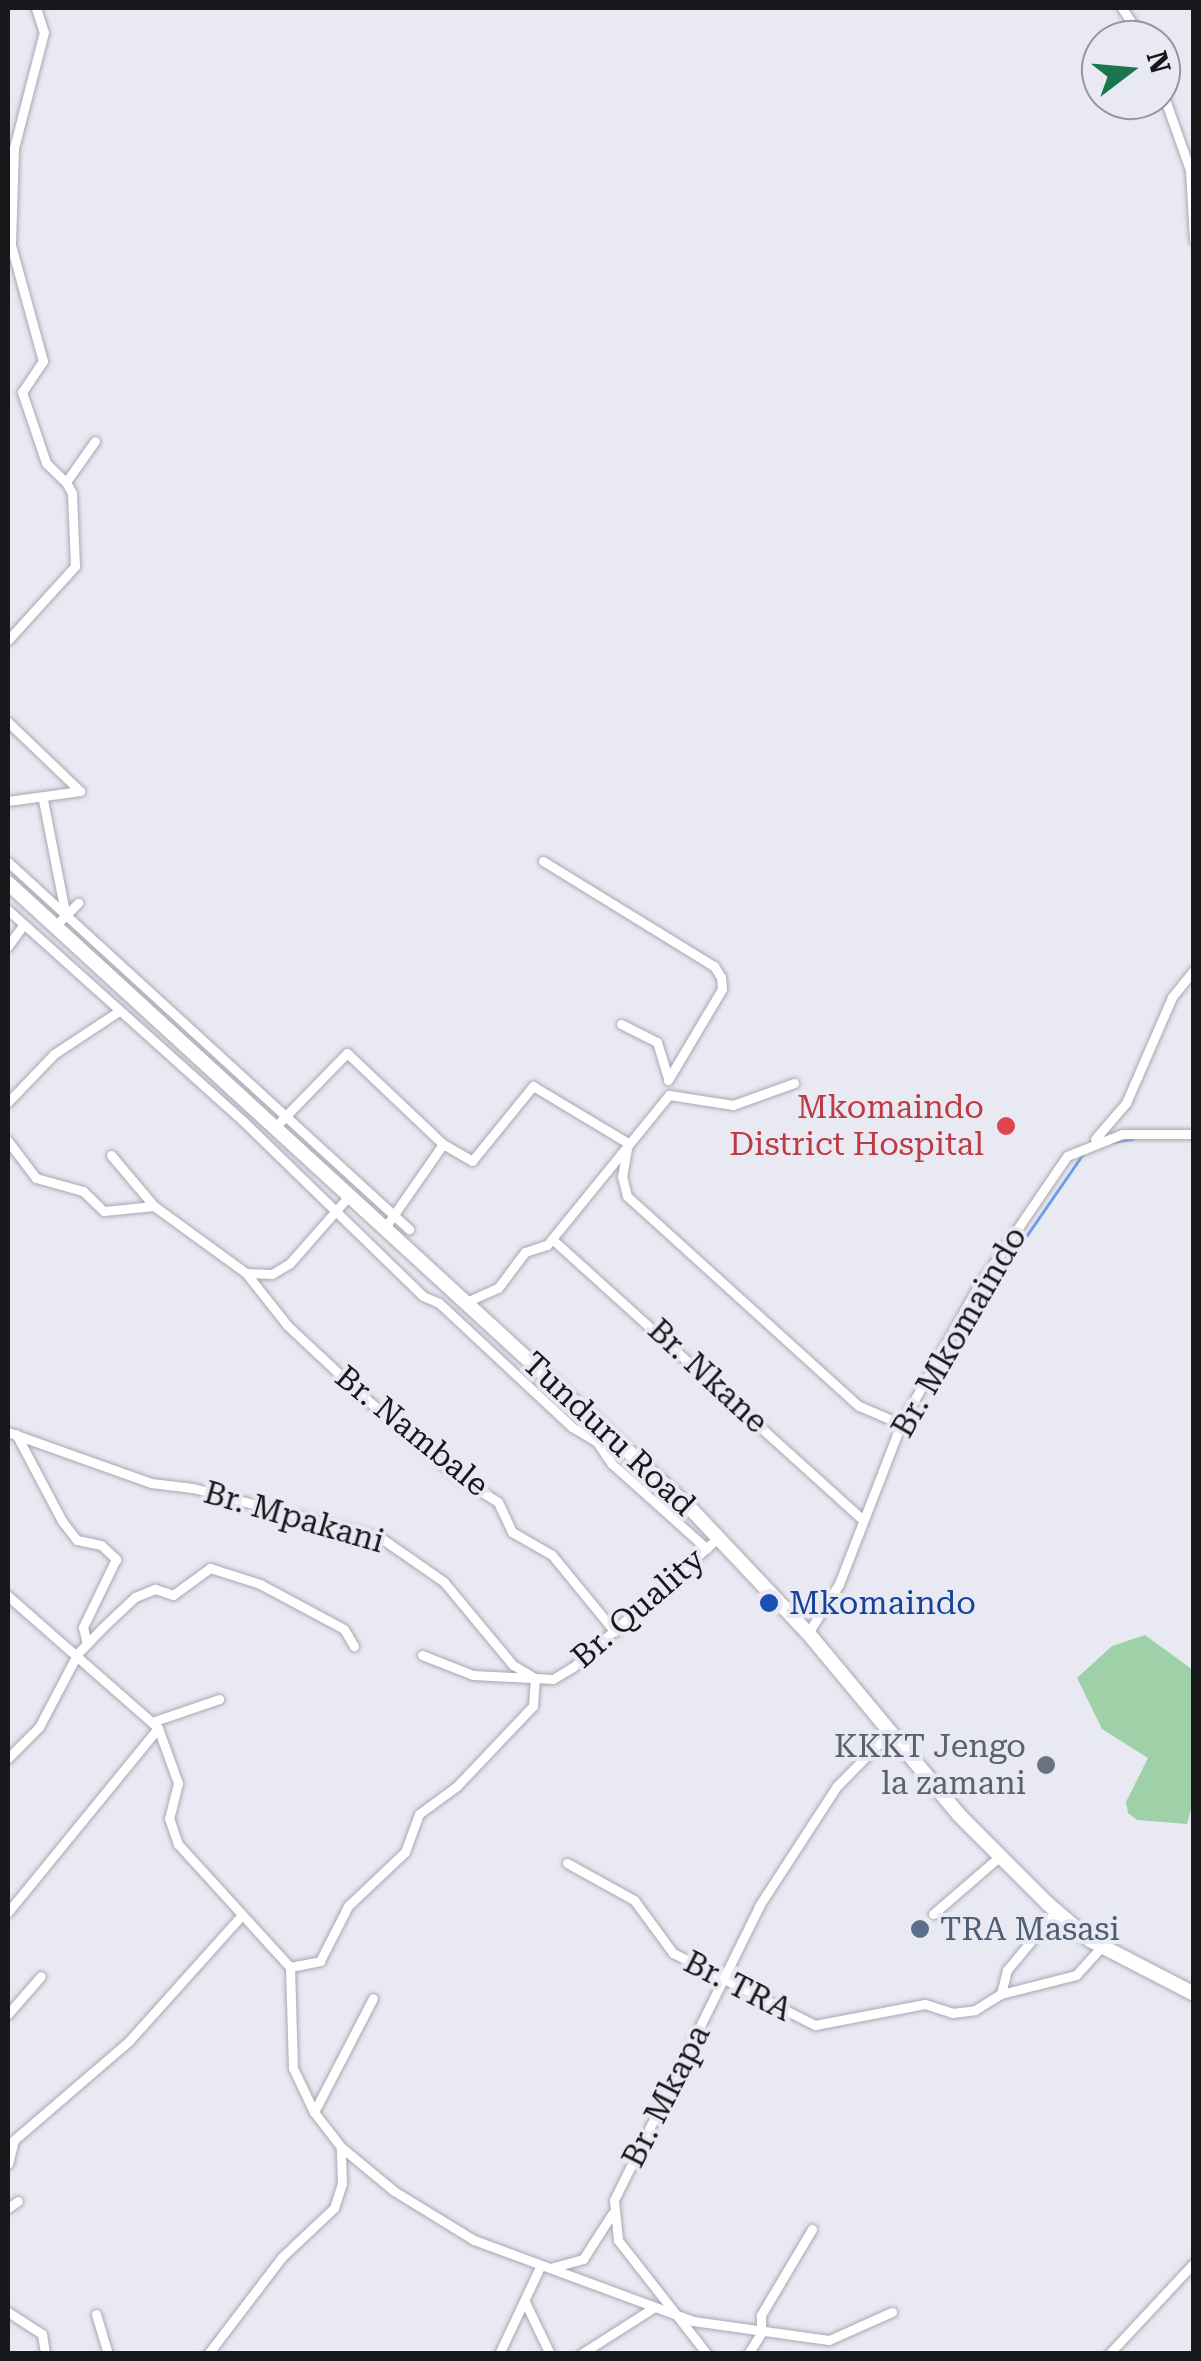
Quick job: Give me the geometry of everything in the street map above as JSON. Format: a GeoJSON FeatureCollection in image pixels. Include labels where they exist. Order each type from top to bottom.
{"type":"FeatureCollection","features":[{"type":"Feature","properties":{"kind":"highway","name":"Tunduru Road"},"geometry":{"type":"LineString","coordinates":[[8,883],[464,1303],[808,1633],[999,1857],[1056,1911],[1101,1947],[1194,1994]]}},
{"type":"Feature","properties":{"kind":"street"},"geometry":{"type":"LineString","coordinates":[[8,640],[76,566],[72,493],[46,463],[22,392],[43,361],[12,277],[10,245],[14,148],[44,32],[42,10]]}},
{"type":"Feature","properties":{"kind":"street"},"geometry":{"type":"LineString","coordinates":[[1173,120],[1192,171],[1194,240]]}},
{"type":"Feature","properties":{"kind":"street"},"geometry":{"type":"LineString","coordinates":[[66,482],[95,441]]}},
{"type":"Feature","properties":{"kind":"street"},"geometry":{"type":"LineString","coordinates":[[8,722],[80,791],[43,800],[8,801]]}},
{"type":"Feature","properties":{"kind":"street"},"geometry":{"type":"LineString","coordinates":[[43,800],[66,914]]}},
{"type":"Feature","properties":{"kind":"street"},"geometry":{"type":"LineString","coordinates":[[542,861],[714,966],[721,977],[722,988],[668,1080]]}},
{"type":"Feature","properties":{"kind":"street"},"geometry":{"type":"LineString","coordinates":[[8,862],[410,1229]]}},
{"type":"Feature","properties":{"kind":"street"},"geometry":{"type":"LineString","coordinates":[[54,926],[78,903]]}},
{"type":"Feature","properties":{"kind":"street"},"geometry":{"type":"LineString","coordinates":[[8,910],[338,1212],[422,1296],[439,1302],[572,1427],[597,1442],[612,1464],[712,1544]]}},
{"type":"Feature","properties":{"kind":"street"},"geometry":{"type":"LineString","coordinates":[[8,946],[23,925]]}},
{"type":"Feature","properties":{"kind":"street","name":"Br. Mkomaindo"},"geometry":{"type":"LineString","coordinates":[[808,1633],[840,1584],[861,1518],[902,1424],[976,1288],[1067,1156],[1094,1140],[1126,1103],[1172,997],[1194,970]]}},
{"type":"Feature","properties":{"kind":"street"},"geometry":{"type":"LineString","coordinates":[[9,1094],[54,1054],[119,1011]]}},
{"type":"Feature","properties":{"kind":"street"},"geometry":{"type":"LineString","coordinates":[[464,1303],[498,1288],[525,1252],[552,1238],[669,1095],[657,1042],[621,1024]]}},
{"type":"Feature","properties":{"kind":"street"},"geometry":{"type":"LineString","coordinates":[[276,1127],[347,1052],[443,1144],[472,1161],[533,1086],[628,1144]]}},
{"type":"Feature","properties":{"kind":"street"},"geometry":{"type":"LineString","coordinates":[[669,1095],[732,1105],[794,1083]]}},
{"type":"Feature","properties":{"kind":"street"},"geometry":{"type":"LineString","coordinates":[[1094,1140],[1194,1134]]}},
{"type":"Feature","properties":{"kind":"street"},"geometry":{"type":"LineString","coordinates":[[8,1142],[36,1178],[83,1191],[104,1212],[154,1206]]}},
{"type":"Feature","properties":{"kind":"street"},"geometry":{"type":"LineString","coordinates":[[383,1230],[443,1144]]}},
{"type":"Feature","properties":{"kind":"street"},"geometry":{"type":"LineString","coordinates":[[628,1144],[622,1176],[628,1196],[860,1406],[902,1424]]}},
{"type":"Feature","properties":{"kind":"street","name":"Br. Nambale"},"geometry":{"type":"LineString","coordinates":[[111,1156],[154,1206],[246,1272],[287,1325],[365,1398],[458,1477],[498,1502],[512,1532],[552,1554],[615,1632]]}},
{"type":"Feature","properties":{"kind":"street"},"geometry":{"type":"LineString","coordinates":[[246,1272],[272,1274],[290,1263],[348,1197]]}},
{"type":"Feature","properties":{"kind":"street","name":"Br. Nkane"},"geometry":{"type":"LineString","coordinates":[[552,1238],[861,1518]]}},
{"type":"Feature","properties":{"kind":"street"},"geometry":{"type":"LineString","coordinates":[[12,1433],[62,1522],[77,1540],[101,1545],[116,1559],[83,1628],[87,1644]]}},
{"type":"Feature","properties":{"kind":"street","name":"Br. Mpakani"},"geometry":{"type":"LineString","coordinates":[[12,1433],[152,1484],[194,1488],[381,1538],[444,1582],[512,1665],[535,1678]]}},
{"type":"Feature","properties":{"kind":"street","name":"Br. Quality"},"geometry":{"type":"LineString","coordinates":[[290,1967],[320,1960],[348,1906],[405,1852],[419,1814],[458,1786],[533,1706],[535,1678],[553,1679],[615,1632],[712,1544]]}},
{"type":"Feature","properties":{"kind":"street"},"geometry":{"type":"LineString","coordinates":[[8,1755],[39,1727],[78,1653],[135,1598],[154,1590],[173,1595],[210,1568],[224,1568],[344,1629],[354,1646]]}},
{"type":"Feature","properties":{"kind":"street"},"geometry":{"type":"LineString","coordinates":[[8,1596],[78,1653],[155,1725],[178,1783],[169,1818],[178,1844],[290,1967],[293,2068],[314,2112],[342,2147],[394,2190],[474,2240],[674,2314],[761,2333],[829,2340],[892,2312]]}},
{"type":"Feature","properties":{"kind":"street"},"geometry":{"type":"LineString","coordinates":[[422,1655],[473,1674],[535,1678]]}},
{"type":"Feature","properties":{"kind":"street"},"geometry":{"type":"LineString","coordinates":[[8,1912],[155,1725],[219,1699]]}},
{"type":"Feature","properties":{"kind":"street","name":"Br. Mkapa"},"geometry":{"type":"LineString","coordinates":[[544,2268],[583,2258],[612,2214],[759,1906],[837,1786],[890,1732]]}},
{"type":"Feature","properties":{"kind":"street"},"geometry":{"type":"LineString","coordinates":[[933,1914],[999,1857]]}},
{"type":"Feature","properties":{"kind":"street","name":"Br. TRA"},"geometry":{"type":"LineString","coordinates":[[567,1863],[634,1900],[673,1953],[815,2026],[925,2004],[952,2013],[975,2010],[1001,1994],[1076,1975],[1101,1947]]}},
{"type":"Feature","properties":{"kind":"street"},"geometry":{"type":"LineString","coordinates":[[1001,1994],[1007,1970],[1056,1911]]}},
{"type":"Feature","properties":{"kind":"street"},"geometry":{"type":"LineString","coordinates":[[8,2164],[14,2140],[129,2040],[242,1915]]}},
{"type":"Feature","properties":{"kind":"street"},"geometry":{"type":"LineString","coordinates":[[8,2014],[40,1976]]}},
{"type":"Feature","properties":{"kind":"street"},"geometry":{"type":"LineString","coordinates":[[314,2112],[373,1998]]}},
{"type":"Feature","properties":{"kind":"street"},"geometry":{"type":"LineString","coordinates":[[208,2354],[282,2257],[334,2208],[342,2183],[342,2147]]}},
{"type":"Feature","properties":{"kind":"street"},"geometry":{"type":"LineString","coordinates":[[8,2208],[18,2201]]}},
{"type":"Feature","properties":{"kind":"street"},"geometry":{"type":"LineString","coordinates":[[612,2214],[618,2240],[707,2354]]}},
{"type":"Feature","properties":{"kind":"street"},"geometry":{"type":"LineString","coordinates":[[748,2354],[761,2333],[761,2315],[812,2229]]}},
{"type":"Feature","properties":{"kind":"street"},"geometry":{"type":"LineString","coordinates":[[1108,2354],[1194,2263]]}},
{"type":"Feature","properties":{"kind":"street"},"geometry":{"type":"LineString","coordinates":[[498,2354],[544,2268]]}},
{"type":"Feature","properties":{"kind":"street"},"geometry":{"type":"LineString","coordinates":[[524,2302],[550,2354]]}},
{"type":"Feature","properties":{"kind":"street"},"geometry":{"type":"LineString","coordinates":[[581,2354],[653,2308]]}},
{"type":"Feature","properties":{"kind":"street"},"geometry":{"type":"LineString","coordinates":[[8,2312],[42,2334],[44,2354]]}},
{"type":"Feature","properties":{"kind":"street"},"geometry":{"type":"LineString","coordinates":[[96,2314],[108,2354]]}},
{"type":"Feature","properties":{"kind":"green space"},"geometry":{"type":"Polygon","coordinates":[[[1145,1635],[1193,1670],[1194,1799],[1187,1824],[1137,1820],[1128,1813],[1126,1802],[1148,1758],[1102,1729],[1077,1678],[1112,1646],[1145,1635]]]}},
{"type":"Feature","properties":{"kind":"waterway"},"geometry":{"type":"LineString","coordinates":[[1113,1142],[1133,1139]]}},
{"type":"Feature","properties":{"kind":"waterway"},"geometry":{"type":"LineString","coordinates":[[965,1325],[1083,1154]]}},
{"type":"Feature","properties":{"kind":"place","name":"Mkomaindo District Hospital"},"geometry":{"type":"Point","coordinates":[1006,1126]}},
{"type":"Feature","properties":{"kind":"place","name":"Mkomaindo"},"geometry":{"type":"Point","coordinates":[769,1603]}},
{"type":"Feature","properties":{"kind":"place","name":"KKKT Jengo la zamani"},"geometry":{"type":"Point","coordinates":[1046,1765]}},
{"type":"Feature","properties":{"kind":"place","name":"TRA Masasi"},"geometry":{"type":"Point","coordinates":[920,1929]}}]}
